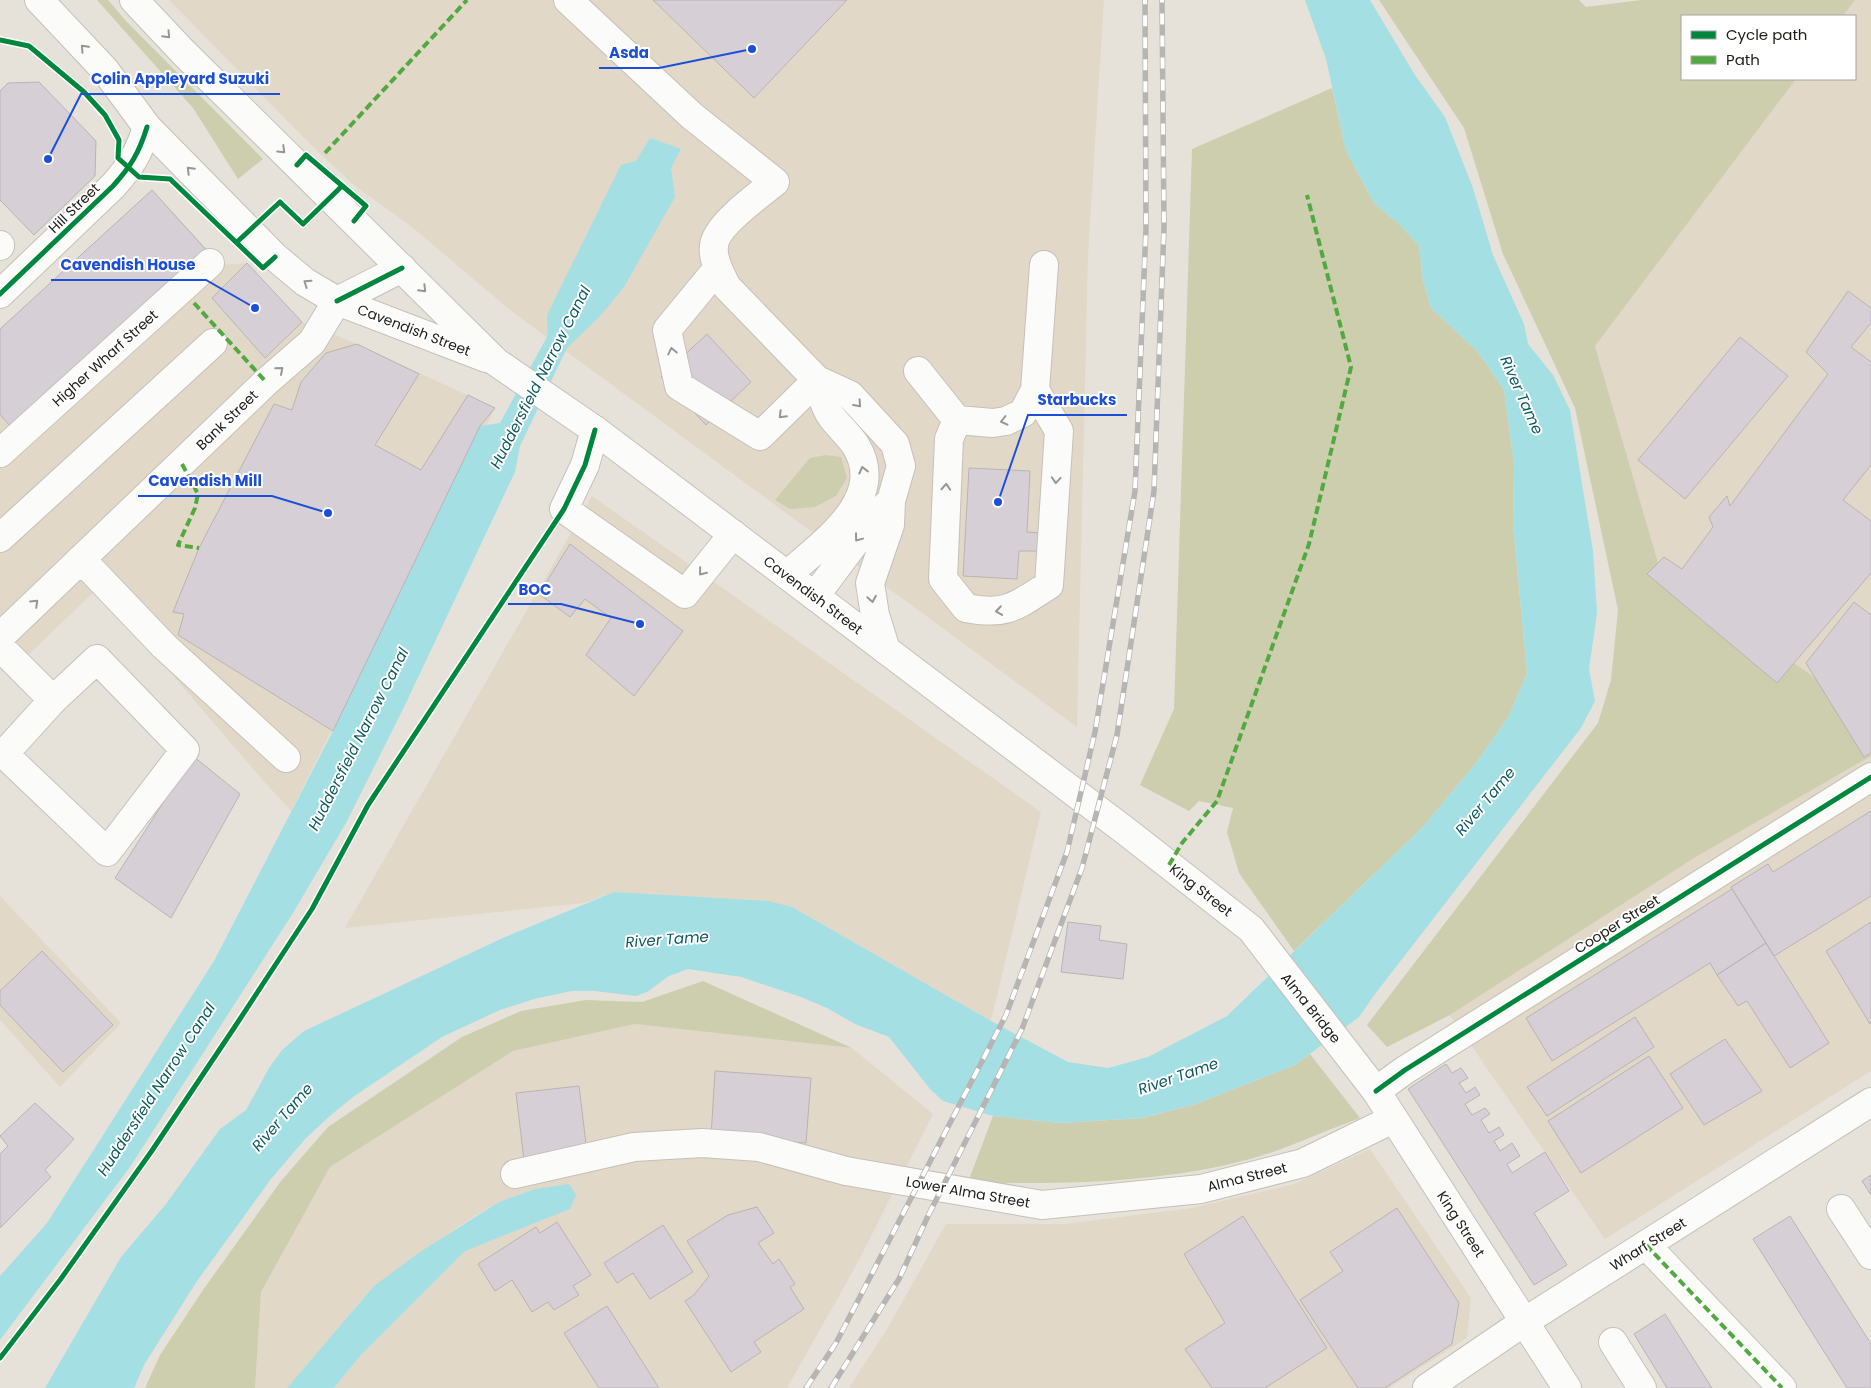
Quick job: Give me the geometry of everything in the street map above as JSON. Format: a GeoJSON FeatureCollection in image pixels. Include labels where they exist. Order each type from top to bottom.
{"type":"FeatureCollection","features":[{"type":"Feature","properties":{"kind":"street","name":"Cavendish Street"},"geometry":{"type":"LineString","coordinates":[[39,0],[105,70],[147,127],[275,257],[305,282],[337,301],[496,362]]}},
{"type":"Feature","properties":{"kind":"street","name":"Cavendish Street"},"geometry":{"type":"LineString","coordinates":[[134,0],[183,52],[496,362],[595,430],[1127,832]]}},
{"type":"Feature","properties":{"kind":"street"},"geometry":{"type":"LineString","coordinates":[[568,0],[632,57],[692,116],[775,182],[725,224],[713,246],[718,268],[727,287],[816,380],[850,395],[894,444],[900,466],[890,501],[890,525],[870,583],[875,615],[886,650]]}},
{"type":"Feature","properties":{"kind":"street","name":"Hill Street"},"geometry":{"type":"LineString","coordinates":[[0,294],[124,174],[140,151],[147,127]]}},
{"type":"Feature","properties":{"kind":"street","name":"Higher Wharf Street"},"geometry":{"type":"LineString","coordinates":[[0,453],[210,263]]}},
{"type":"Feature","properties":{"kind":"street"},"geometry":{"type":"LineString","coordinates":[[918,371],[957,420],[993,423],[1006,421],[1023,413],[1035,390],[1044,265]]}},
{"type":"Feature","properties":{"kind":"street"},"geometry":{"type":"LineString","coordinates":[[337,301],[402,268]]}},
{"type":"Feature","properties":{"kind":"street"},"geometry":{"type":"LineString","coordinates":[[718,268],[667,330],[679,386],[760,436],[816,380]]}},
{"type":"Feature","properties":{"kind":"street","name":"Bank Street"},"geometry":{"type":"LineString","coordinates":[[0,637],[266,382],[312,342],[337,301]]}},
{"type":"Feature","properties":{"kind":"street"},"geometry":{"type":"LineString","coordinates":[[0,538],[213,343]]}},
{"type":"Feature","properties":{"kind":"street"},"geometry":{"type":"LineString","coordinates":[[787,575],[840,528],[861,498],[866,476],[856,446],[829,414],[816,380]]}},
{"type":"Feature","properties":{"kind":"street"},"geometry":{"type":"LineString","coordinates":[[957,420],[949,439],[943,579],[966,608],[988,612],[1012,609],[1049,585],[1059,432],[1035,390]]}},
{"type":"Feature","properties":{"kind":"street"},"geometry":{"type":"LineString","coordinates":[[595,430],[585,465],[564,509],[685,594],[733,534]]}},
{"type":"Feature","properties":{"kind":"street"},"geometry":{"type":"LineString","coordinates":[[815,596],[874,518],[890,501]]}},
{"type":"Feature","properties":{"kind":"street"},"geometry":{"type":"LineString","coordinates":[[81,559],[164,646],[286,758]]}},
{"type":"Feature","properties":{"kind":"street"},"geometry":{"type":"LineString","coordinates":[[0,647],[53,700]]}},
{"type":"Feature","properties":{"kind":"street"},"geometry":{"type":"LineString","coordinates":[[97,659],[185,750],[107,852],[4,754],[53,700],[97,659]]}},
{"type":"Feature","properties":{"kind":"street","name":"Cooper Street"},"geometry":{"type":"LineString","coordinates":[[1376,1091],[1405,1070],[1871,777]]}},
{"type":"Feature","properties":{"kind":"street","name":"King Street"},"geometry":{"type":"LineString","coordinates":[[1127,832],[1251,929],[1269,955]]}},
{"type":"Feature","properties":{"kind":"street","name":"Alma Bridge"},"geometry":{"type":"LineString","coordinates":[[1269,955],[1354,1061]]}},
{"type":"Feature","properties":{"kind":"street","name":"King Street"},"geometry":{"type":"LineString","coordinates":[[1354,1061],[1376,1091],[1567,1388]]}},
{"type":"Feature","properties":{"kind":"street","name":"Wharf Street"},"geometry":{"type":"LineString","coordinates":[[1427,1388],[1524,1322],[1871,1102]]}},
{"type":"Feature","properties":{"kind":"street","name":"Alma Street"},"geometry":{"type":"LineString","coordinates":[[1091,1200],[1201,1189],[1303,1162],[1393,1119]]}},
{"type":"Feature","properties":{"kind":"street","name":"Lower Alma Street"},"geometry":{"type":"LineString","coordinates":[[514,1174],[634,1147],[702,1144],[759,1147],[846,1171],[1042,1205],[1091,1200]]}},
{"type":"Feature","properties":{"kind":"street"},"geometry":{"type":"LineString","coordinates":[[1841,1209],[1871,1255]]}},
{"type":"Feature","properties":{"kind":"street"},"geometry":{"type":"LineString","coordinates":[[1646,1245],[1782,1388]]}},
{"type":"Feature","properties":{"kind":"street"},"geometry":{"type":"LineString","coordinates":[[1613,1342],[1642,1388]]}},
{"type":"Feature","properties":{"kind":"shaded area"},"geometry":{"type":"Polygon","coordinates":[[[169,0],[1104,0],[1088,256],[1077,727],[510,310],[412,227],[355,186],[314,148],[169,0]]]}},
{"type":"Feature","properties":{"kind":"shaded area"},"geometry":{"type":"Polygon","coordinates":[[[1855,0],[1871,0],[1871,756],[1661,573],[1595,345],[1795,80],[1856,80],[1856,15],[1844,15],[1855,0]]]}},
{"type":"Feature","properties":{"kind":"shaded area"},"geometry":{"type":"Polygon","coordinates":[[[152,190],[222,265],[247,263],[302,322],[357,344],[495,408],[291,811],[98,588],[26,657],[0,631],[0,329],[152,190]]]}},
{"type":"Feature","properties":{"kind":"shaded area"},"geometry":{"type":"Polygon","coordinates":[[[592,496],[1041,812],[991,1021],[792,907],[614,892],[584,903],[345,928],[592,496]]]}},
{"type":"Feature","properties":{"kind":"shaded area"},"geometry":{"type":"Polygon","coordinates":[[[1871,756],[1871,1071],[1605,1239],[1450,1015],[1694,858],[1871,756]]]}},
{"type":"Feature","properties":{"kind":"shaded area"},"geometry":{"type":"Polygon","coordinates":[[[0,896],[121,1023],[60,1087],[0,1020],[0,896]]]}},
{"type":"Feature","properties":{"kind":"shaded area"},"geometry":{"type":"Polygon","coordinates":[[[635,1024],[852,1048],[933,1114],[857,1264],[787,1388],[334,1388],[360,1356],[465,1251],[570,1209],[535,1189],[499,1202],[465,1222],[374,1286],[287,1388],[255,1388],[261,1292],[330,1167],[513,1051],[635,1024]]]}},
{"type":"Feature","properties":{"kind":"shaded area"},"geometry":{"type":"Polygon","coordinates":[[[1370,1149],[1471,1298],[1467,1338],[1389,1388],[849,1388],[887,1329],[946,1224],[1064,1224],[1192,1208],[1294,1184],[1370,1149]]]}},
{"type":"Feature","properties":{"kind":"green space"},"geometry":{"type":"Polygon","coordinates":[[[97,0],[108,0],[126,21],[263,159],[238,179],[193,108],[97,0]]]}},
{"type":"Feature","properties":{"kind":"green space"},"geometry":{"type":"Polygon","coordinates":[[[1379,0],[1579,0],[1586,7],[1641,0],[1855,0],[1844,15],[1681,15],[1681,80],[1795,80],[1595,346],[1661,573],[1836,692],[1871,756],[1694,858],[1450,1015],[1387,1047],[1367,1025],[1598,723],[1611,680],[1618,610],[1575,408],[1503,254],[1464,128],[1379,0]]]}},
{"type":"Feature","properties":{"kind":"green space"},"geometry":{"type":"Polygon","coordinates":[[[1332,88],[1346,151],[1374,203],[1401,226],[1419,246],[1423,281],[1431,308],[1478,352],[1504,390],[1514,465],[1513,523],[1527,673],[1509,716],[1476,763],[1421,829],[1294,951],[1239,873],[1227,832],[1233,808],[1199,801],[1189,811],[1140,785],[1174,709],[1192,149],[1332,88]]]}},
{"type":"Feature","properties":{"kind":"green space"},"geometry":{"type":"Polygon","coordinates":[[[826,455],[841,457],[847,478],[836,496],[815,507],[790,509],[775,500],[810,458],[826,455]]]}},
{"type":"Feature","properties":{"kind":"green space"},"geometry":{"type":"Polygon","coordinates":[[[703,981],[852,1048],[635,1024],[513,1051],[330,1167],[261,1292],[255,1388],[145,1388],[160,1355],[203,1290],[281,1181],[328,1127],[462,1037],[521,1011],[586,1000],[642,1002],[703,981]]]}},
{"type":"Feature","properties":{"kind":"green space"},"geometry":{"type":"Polygon","coordinates":[[[1310,1054],[1360,1118],[1264,1155],[1182,1173],[1110,1181],[968,1182],[993,1116],[1060,1123],[1143,1118],[1196,1104],[1295,1065],[1310,1054]]]}},
{"type":"Feature","properties":{"kind":"water","name":"River Tame"},"geometry":{"type":"Polygon","coordinates":[[[1305,0],[1370,0],[1415,75],[1445,117],[1473,188],[1493,255],[1524,324],[1528,344],[1553,375],[1570,410],[1593,551],[1597,613],[1589,669],[1595,701],[1581,728],[1359,1017],[1295,1065],[1196,1104],[1142,1118],[1060,1123],[993,1116],[943,1101],[930,1089],[889,1037],[855,1024],[827,1008],[801,997],[741,977],[688,969],[669,976],[647,992],[636,996],[595,991],[572,991],[534,999],[500,1010],[442,1037],[353,1097],[306,1138],[271,1179],[197,1281],[144,1365],[134,1388],[45,1388],[121,1257],[166,1204],[220,1129],[246,1110],[269,1068],[282,1050],[304,1031],[505,937],[614,892],[768,901],[792,907],[991,1021],[1068,1062],[1108,1068],[1148,1057],[1227,1016],[1421,829],[1476,763],[1509,716],[1527,673],[1513,523],[1514,465],[1504,390],[1478,352],[1431,308],[1423,281],[1419,246],[1401,226],[1374,203],[1346,151],[1326,59],[1305,0]]]}},
{"type":"Feature","properties":{"kind":"water","name":"Huddersfield Narrow Canal"},"geometry":{"type":"Polygon","coordinates":[[[650,138],[681,149],[671,168],[675,197],[624,287],[602,314],[567,348],[520,446],[515,472],[406,703],[346,823],[293,913],[130,1167],[0,1340],[0,1276],[47,1223],[214,961],[333,731],[480,426],[500,423],[548,335],[547,315],[621,165],[636,161],[650,138]]]}},
{"type":"Feature","properties":{"kind":"water"},"geometry":{"type":"Polygon","coordinates":[[[569,1184],[576,1195],[570,1209],[465,1251],[360,1356],[334,1388],[287,1388],[374,1286],[420,1252],[499,1202],[535,1189],[569,1184]]]}},
{"type":"Feature","properties":{"kind":"building"},"geometry":{"type":"Polygon","coordinates":[[[653,0],[847,0],[754,98],[653,0]]]}},
{"type":"Feature","properties":{"kind":"building"},"geometry":{"type":"Polygon","coordinates":[[[39,82],[96,141],[95,176],[34,235],[0,200],[0,91],[8,83],[39,82]]]}},
{"type":"Feature","properties":{"kind":"building"},"geometry":{"type":"Polygon","coordinates":[[[152,190],[207,251],[13,429],[0,415],[0,329],[152,190]]]}},
{"type":"Feature","properties":{"kind":"building"},"geometry":{"type":"Polygon","coordinates":[[[247,263],[302,322],[265,358],[212,298],[247,263]]]}},
{"type":"Feature","properties":{"kind":"building"},"geometry":{"type":"Polygon","coordinates":[[[1848,291],[1871,308],[1871,323],[1851,347],[1871,362],[1871,465],[1843,500],[1871,521],[1871,573],[1777,683],[1647,574],[1664,557],[1682,569],[1713,527],[1709,517],[1727,496],[1730,506],[1828,374],[1806,352],[1848,291]]]}},
{"type":"Feature","properties":{"kind":"building"},"geometry":{"type":"Polygon","coordinates":[[[707,334],[751,382],[706,425],[661,377],[707,334]]]}},
{"type":"Feature","properties":{"kind":"building"},"geometry":{"type":"Polygon","coordinates":[[[1740,337],[1788,376],[1685,499],[1638,460],[1740,337]]]}},
{"type":"Feature","properties":{"kind":"building"},"geometry":{"type":"Polygon","coordinates":[[[357,344],[419,374],[375,445],[421,470],[468,395],[495,408],[480,426],[333,731],[178,635],[184,614],[173,612],[199,548],[274,404],[292,410],[301,382],[326,353],[357,344]]]}},
{"type":"Feature","properties":{"kind":"building"},"geometry":{"type":"Polygon","coordinates":[[[969,468],[1030,471],[1027,532],[1040,533],[1039,551],[1019,551],[1017,579],[963,576],[969,468]]]}},
{"type":"Feature","properties":{"kind":"building"},"geometry":{"type":"Polygon","coordinates":[[[570,544],[683,631],[634,696],[586,655],[611,618],[585,599],[570,617],[539,594],[570,544]]]}},
{"type":"Feature","properties":{"kind":"building"},"geometry":{"type":"Polygon","coordinates":[[[1854,602],[1871,615],[1871,753],[1864,757],[1806,663],[1854,602]]]}},
{"type":"Feature","properties":{"kind":"building"},"geometry":{"type":"Polygon","coordinates":[[[193,756],[240,794],[171,918],[115,878],[193,756]]]}},
{"type":"Feature","properties":{"kind":"building"},"geometry":{"type":"Polygon","coordinates":[[[1871,811],[1871,896],[1774,956],[1731,887],[1768,864],[1773,872],[1871,811]]]}},
{"type":"Feature","properties":{"kind":"building"},"geometry":{"type":"Polygon","coordinates":[[[1732,889],[1766,943],[1717,975],[1710,963],[1552,1061],[1526,1018],[1732,889]]]}},
{"type":"Feature","properties":{"kind":"building"},"geometry":{"type":"Polygon","coordinates":[[[1068,922],[1101,926],[1099,940],[1127,944],[1123,979],[1061,972],[1068,922]]]}},
{"type":"Feature","properties":{"kind":"building"},"geometry":{"type":"Polygon","coordinates":[[[1871,922],[1871,1023],[1870,1024],[1826,951],[1871,922]]]}},
{"type":"Feature","properties":{"kind":"building"},"geometry":{"type":"Polygon","coordinates":[[[1766,943],[1829,1043],[1790,1068],[1747,1001],[1738,1006],[1717,975],[1766,943]]]}},
{"type":"Feature","properties":{"kind":"building"},"geometry":{"type":"Polygon","coordinates":[[[42,951],[113,1025],[63,1072],[0,1005],[0,991],[42,951]]]}},
{"type":"Feature","properties":{"kind":"building"},"geometry":{"type":"Polygon","coordinates":[[[1635,1017],[1654,1047],[1547,1116],[1527,1087],[1635,1017]]]}},
{"type":"Feature","properties":{"kind":"building"},"geometry":{"type":"Polygon","coordinates":[[[1725,1039],[1762,1091],[1704,1125],[1670,1074],[1725,1039]]]}},
{"type":"Feature","properties":{"kind":"building"},"geometry":{"type":"Polygon","coordinates":[[[1649,1056],[1683,1108],[1581,1173],[1548,1121],[1649,1056]]]}},
{"type":"Feature","properties":{"kind":"building"},"geometry":{"type":"Polygon","coordinates":[[[1446,1064],[1452,1073],[1461,1068],[1468,1078],[1459,1083],[1466,1093],[1475,1087],[1480,1095],[1465,1104],[1472,1115],[1485,1108],[1490,1114],[1481,1120],[1489,1133],[1499,1127],[1504,1135],[1494,1141],[1500,1151],[1512,1143],[1520,1156],[1507,1164],[1512,1173],[1545,1152],[1569,1191],[1534,1213],[1567,1265],[1534,1285],[1408,1089],[1446,1064]]]}},
{"type":"Feature","properties":{"kind":"building"},"geometry":{"type":"Polygon","coordinates":[[[715,1071],[811,1078],[806,1143],[711,1137],[715,1071]]]}},
{"type":"Feature","properties":{"kind":"building"},"geometry":{"type":"Polygon","coordinates":[[[579,1086],[587,1152],[524,1160],[516,1093],[579,1086]]]}},
{"type":"Feature","properties":{"kind":"building"},"geometry":{"type":"Polygon","coordinates":[[[35,1103],[74,1139],[45,1170],[51,1177],[0,1228],[0,1154],[8,1146],[0,1136],[35,1103]]]}},
{"type":"Feature","properties":{"kind":"building"},"geometry":{"type":"Polygon","coordinates":[[[1871,1175],[1871,1195],[1862,1181],[1871,1175]]]}},
{"type":"Feature","properties":{"kind":"building"},"geometry":{"type":"Polygon","coordinates":[[[757,1207],[774,1233],[758,1243],[773,1264],[779,1259],[795,1284],[790,1287],[804,1309],[754,1342],[761,1352],[731,1372],[685,1301],[694,1295],[709,1276],[687,1241],[728,1215],[757,1207]]]}},
{"type":"Feature","properties":{"kind":"building"},"geometry":{"type":"Polygon","coordinates":[[[1397,1208],[1459,1303],[1452,1344],[1385,1388],[1358,1388],[1300,1300],[1343,1271],[1330,1252],[1397,1208]]]}},
{"type":"Feature","properties":{"kind":"building"},"geometry":{"type":"Polygon","coordinates":[[[1243,1216],[1327,1348],[1265,1388],[1212,1388],[1185,1349],[1225,1323],[1184,1254],[1243,1216]]]}},
{"type":"Feature","properties":{"kind":"building"},"geometry":{"type":"Polygon","coordinates":[[[1790,1216],[1871,1344],[1871,1388],[1847,1388],[1753,1239],[1790,1216]]]}},
{"type":"Feature","properties":{"kind":"building"},"geometry":{"type":"Polygon","coordinates":[[[557,1222],[591,1275],[573,1286],[579,1295],[554,1310],[548,1302],[532,1312],[512,1280],[495,1291],[478,1264],[536,1227],[540,1233],[557,1222]]]}},
{"type":"Feature","properties":{"kind":"building"},"geometry":{"type":"Polygon","coordinates":[[[663,1225],[693,1272],[650,1299],[633,1273],[617,1283],[604,1263],[663,1225]]]}},
{"type":"Feature","properties":{"kind":"building"},"geometry":{"type":"Polygon","coordinates":[[[607,1306],[659,1388],[599,1388],[564,1333],[607,1306]]]}},
{"type":"Feature","properties":{"kind":"building"},"geometry":{"type":"Polygon","coordinates":[[[1665,1314],[1712,1388],[1667,1388],[1634,1334],[1665,1314]]]}},
{"type":"Feature","properties":{"kind":"railway"},"geometry":{"type":"LineString","coordinates":[[806,1388],[836,1343],[1006,1015],[1067,852],[1095,732],[1135,491],[1146,228],[1145,0]]}},
{"type":"Feature","properties":{"kind":"railway"},"geometry":{"type":"LineString","coordinates":[[831,1388],[899,1279],[928,1216],[1022,1029],[1082,868],[1117,735],[1154,491],[1164,227],[1162,0]]}},
{"type":"Feature","properties":{"kind":"marked path"},"geometry":{"type":"LineString","coordinates":[[325,153],[467,0]]}},
{"type":"Feature","properties":{"kind":"marked path"},"geometry":{"type":"LineString","coordinates":[[1169,865],[1182,843],[1217,801],[1309,544],[1351,367],[1307,195]]}},
{"type":"Feature","properties":{"kind":"marked path"},"geometry":{"type":"LineString","coordinates":[[194,303],[266,382]]}},
{"type":"Feature","properties":{"kind":"marked path"},"geometry":{"type":"LineString","coordinates":[[182,464],[198,494],[195,508],[178,545],[199,548]]}},
{"type":"Feature","properties":{"kind":"marked path"},"geometry":{"type":"LineString","coordinates":[[1646,1245],[1782,1388]]}},
{"type":"Feature","properties":{"kind":"cycle path"},"geometry":{"type":"LineString","coordinates":[[0,40],[29,46],[84,92],[105,115],[119,140],[118,158],[139,177],[170,179],[263,268],[275,257]]}},
{"type":"Feature","properties":{"kind":"cycle path"},"geometry":{"type":"LineString","coordinates":[[0,294],[113,186],[134,159],[147,127]]}},
{"type":"Feature","properties":{"kind":"cycle path"},"geometry":{"type":"LineString","coordinates":[[297,165],[306,155],[366,206],[354,221]]}},
{"type":"Feature","properties":{"kind":"cycle path"},"geometry":{"type":"LineString","coordinates":[[237,242],[280,202],[303,224],[342,186]]}},
{"type":"Feature","properties":{"kind":"cycle path"},"geometry":{"type":"LineString","coordinates":[[337,301],[402,268]]}},
{"type":"Feature","properties":{"kind":"cycle path"},"geometry":{"type":"LineString","coordinates":[[0,1358],[60,1280],[151,1152],[312,909],[368,805],[564,509],[585,465],[595,430]]}},
{"type":"Feature","properties":{"kind":"cycle path"},"geometry":{"type":"LineString","coordinates":[[1376,1091],[1405,1070],[1871,777]]}},
{"type":"Feature","properties":{"kind":"place","name":"Asda"},"geometry":{"type":"Point","coordinates":[752,49]}},
{"type":"Feature","properties":{"kind":"place","name":"Colin Appleyard Suzuki"},"geometry":{"type":"Point","coordinates":[48,159]}},
{"type":"Feature","properties":{"kind":"place","name":"Cavendish House"},"geometry":{"type":"Point","coordinates":[255,308]}},
{"type":"Feature","properties":{"kind":"place","name":"Starbucks"},"geometry":{"type":"Point","coordinates":[998,502]}},
{"type":"Feature","properties":{"kind":"place","name":"Cavendish Mill"},"geometry":{"type":"Point","coordinates":[328,513]}},
{"type":"Feature","properties":{"kind":"place","name":"BOC"},"geometry":{"type":"Point","coordinates":[640,624]}}]}
